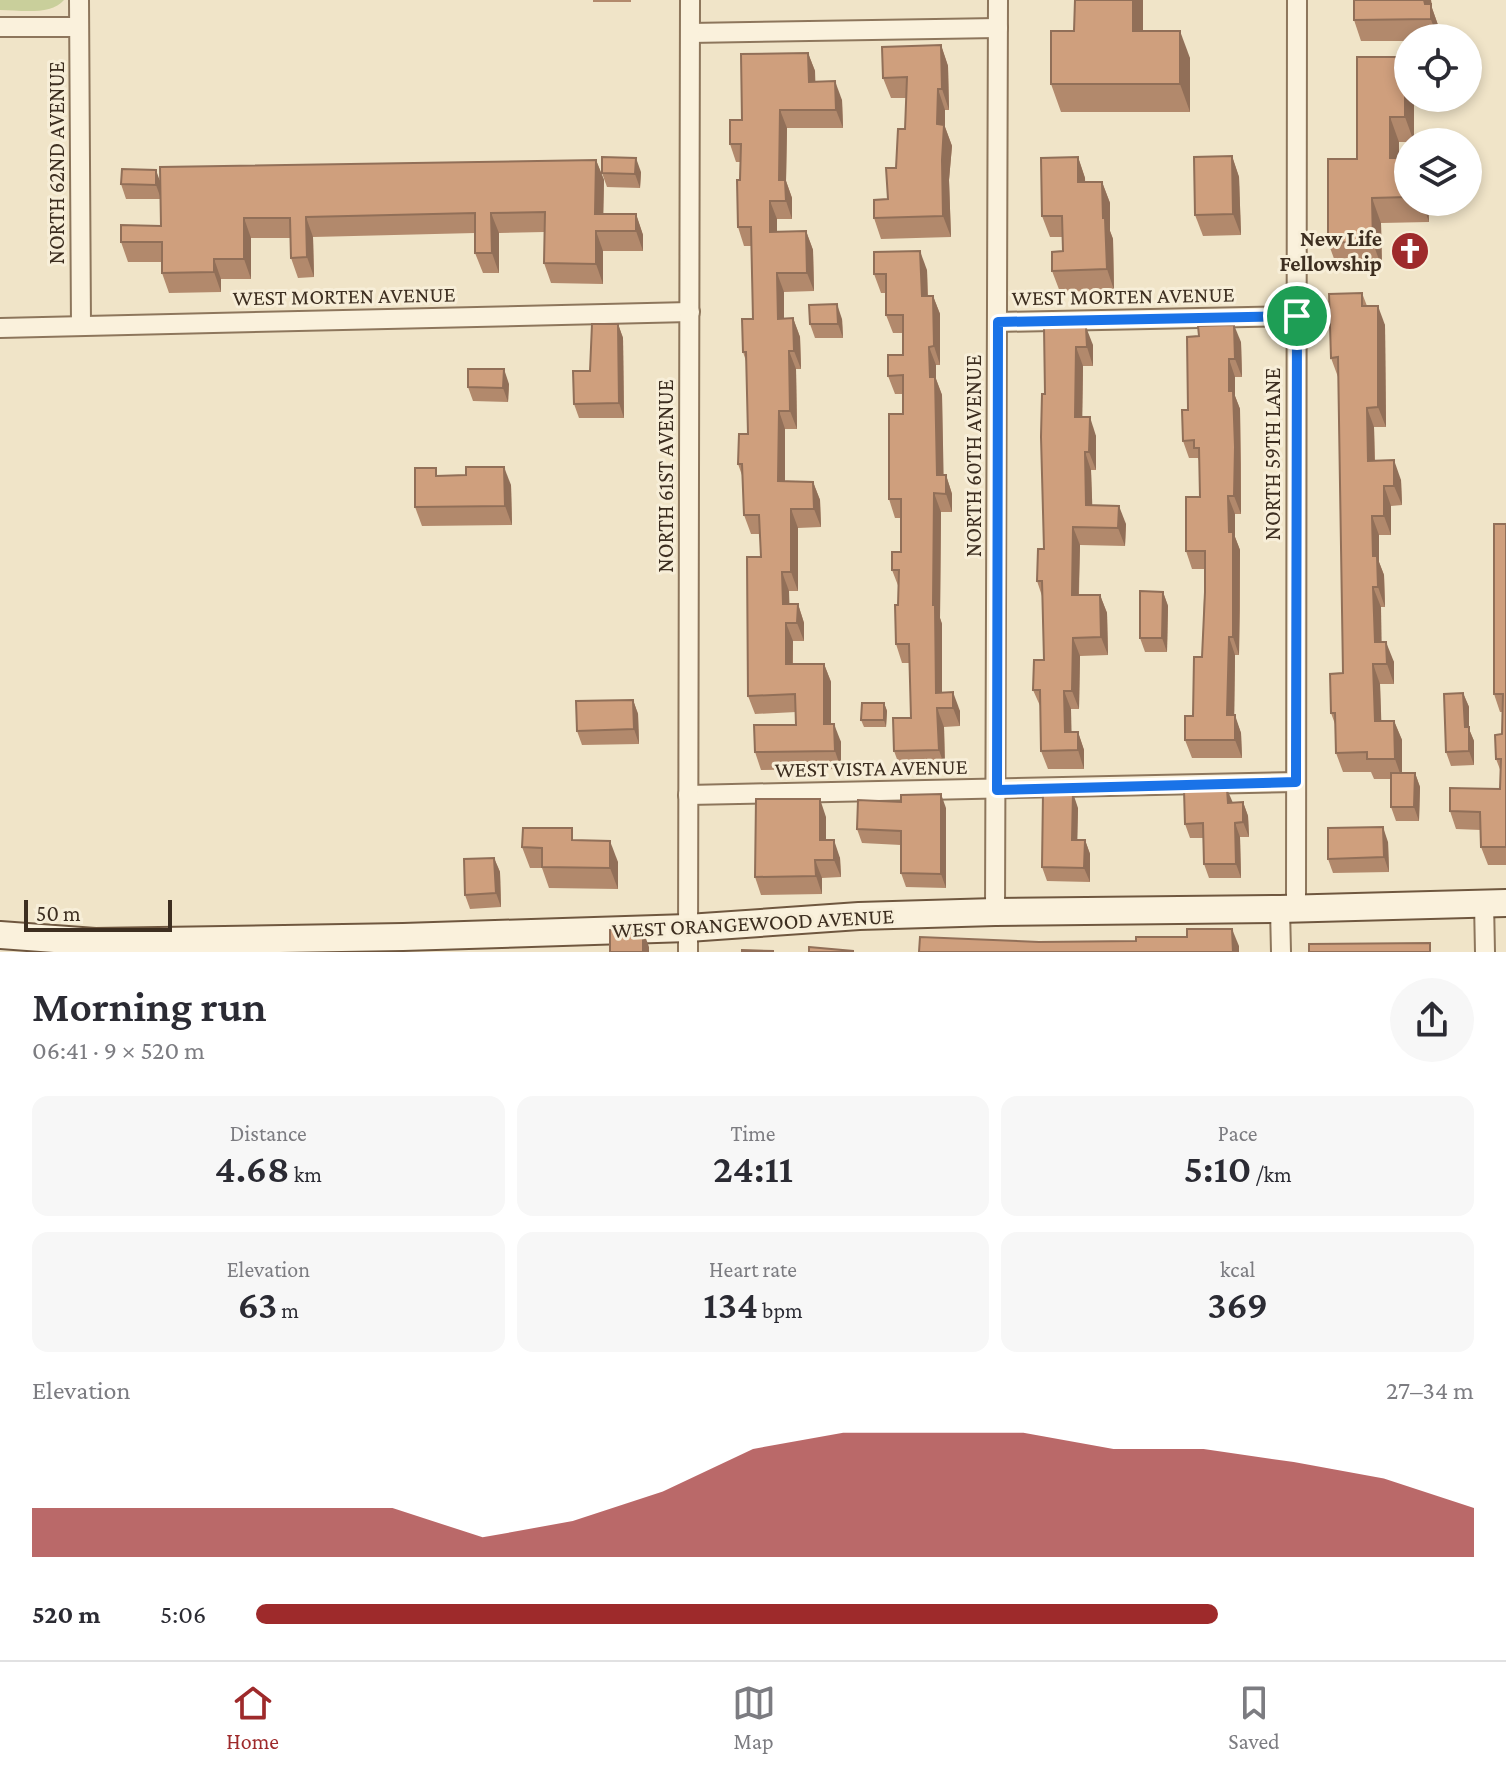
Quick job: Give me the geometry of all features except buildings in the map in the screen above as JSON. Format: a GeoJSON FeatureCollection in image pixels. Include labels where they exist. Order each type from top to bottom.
{"type":"FeatureCollection","features":[{"type":"Feature","properties":{"kind":"street","name":"NORTH 62ND AVENUE"},"geometry":{"type":"LineString","coordinates":[[79,0],[81,326]]}},
{"type":"Feature","properties":{"kind":"street","name":"NORTH 61ST AVENUE"},"geometry":{"type":"LineString","coordinates":[[688,940],[690,0]]}},
{"type":"Feature","properties":{"kind":"street","name":"NORTH 60TH AVENUE"},"geometry":{"type":"LineString","coordinates":[[995,912],[998,0]]}},
{"type":"Feature","properties":{"kind":"street","name":"NORTH 59TH LANE"},"geometry":{"type":"LineString","coordinates":[[1281,952],[1288,909],[1296,782],[1297,0]]}},
{"type":"Feature","properties":{"kind":"street"},"geometry":{"type":"LineString","coordinates":[[0,27],[79,27]]}},
{"type":"Feature","properties":{"kind":"street"},"geometry":{"type":"LineString","coordinates":[[690,33],[998,28]]}},
{"type":"Feature","properties":{"kind":"street","name":"WEST MORTEN AVENUE"},"geometry":{"type":"LineString","coordinates":[[0,328],[690,312]]}},
{"type":"Feature","properties":{"kind":"street","name":"WEST MORTEN AVENUE"},"geometry":{"type":"LineString","coordinates":[[998,322],[1297,316]]}},
{"type":"Feature","properties":{"kind":"street","name":"WEST VISTA AVENUE"},"geometry":{"type":"LineString","coordinates":[[688,795],[1296,782]]}},
{"type":"Feature","properties":{"kind":"street"},"geometry":{"type":"LineString","coordinates":[[1485,952],[1495,903]]}},
{"type":"Feature","properties":{"kind":"street","name":"WEST ORANGEWOOD AVENUE"},"geometry":{"type":"LineString","coordinates":[[0,935],[226,946],[688,940],[859,916],[1495,903]]}},
{"type":"Feature","properties":{"kind":"green space"},"geometry":{"type":"Polygon","coordinates":[[[0,0],[64,0],[51,8],[25,11],[0,10],[0,0]]]}},
{"type":"Feature","properties":{"kind":"place","name":"New Life Fellowship"},"geometry":{"type":"Point","coordinates":[1410,251]}},
{"type":"Feature","properties":{"kind":"route"},"geometry":{"type":"LineString","coordinates":[[1297,316],[1296,782],[997,790],[998,322],[1297,316]]}}]}
